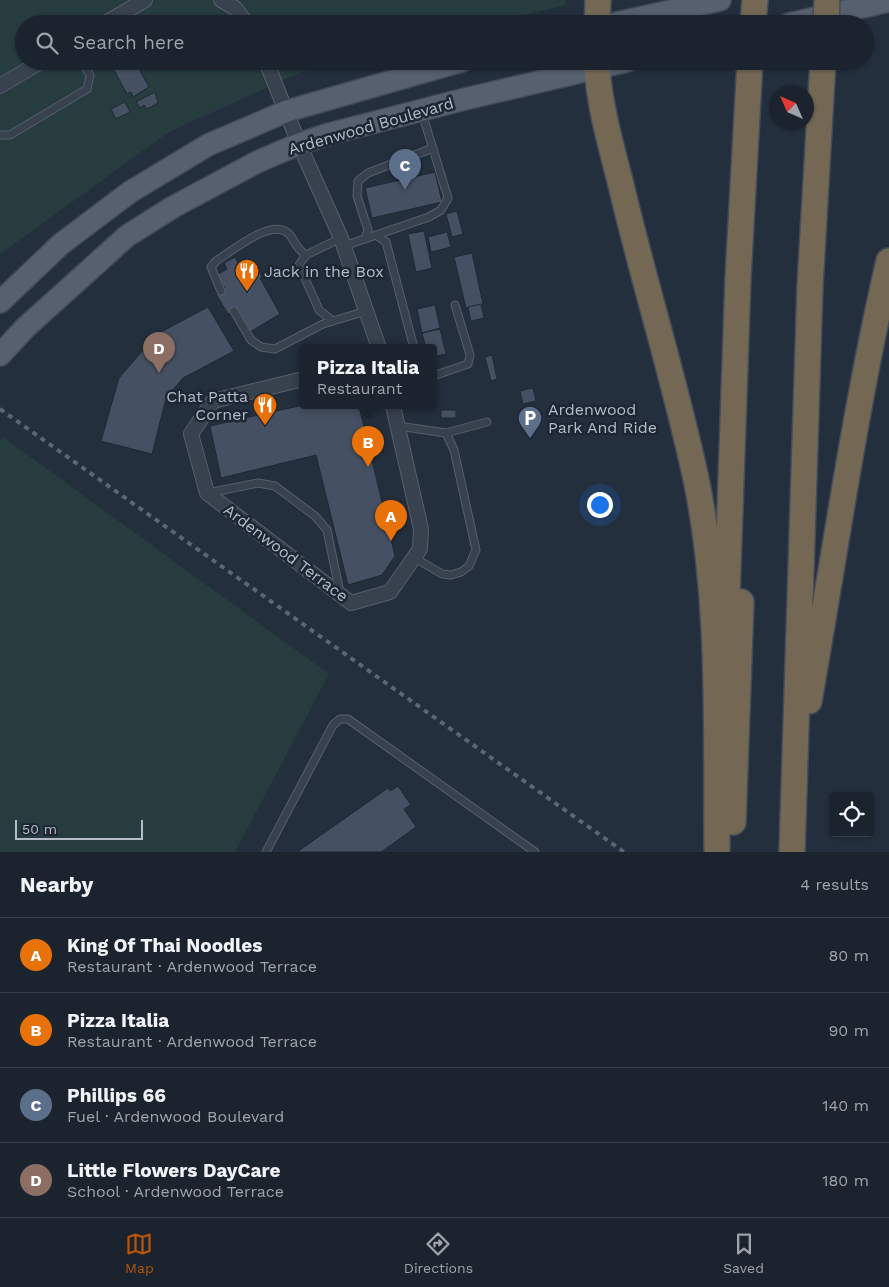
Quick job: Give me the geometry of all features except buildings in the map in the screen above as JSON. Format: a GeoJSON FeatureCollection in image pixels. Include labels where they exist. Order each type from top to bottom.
{"type":"FeatureCollection","features":[{"type":"Feature","properties":{"kind":"highway"},"geometry":{"type":"LineString","coordinates":[[597,15],[598,0]]}},
{"type":"Feature","properties":{"kind":"highway"},"geometry":{"type":"LineString","coordinates":[[754,15],[755,0]]}},
{"type":"Feature","properties":{"kind":"highway"},"geometry":{"type":"LineString","coordinates":[[767,15],[768,0]]}},
{"type":"Feature","properties":{"kind":"highway"},"geometry":{"type":"LineString","coordinates":[[826,15],[827,0]]}},
{"type":"Feature","properties":{"kind":"highway"},"geometry":{"type":"LineString","coordinates":[[597,70],[600,96],[638,256],[696,480],[708,561],[715,649],[722,851]]}},
{"type":"Feature","properties":{"kind":"highway"},"geometry":{"type":"LineString","coordinates":[[792,852],[809,305],[823,70]]}},
{"type":"Feature","properties":{"kind":"highway"},"geometry":{"type":"LineString","coordinates":[[722,851],[738,278],[756,72]]}},
{"type":"Feature","properties":{"kind":"highway"},"geometry":{"type":"LineString","coordinates":[[794,785],[836,548],[854,424],[889,261]]}},
{"type":"Feature","properties":{"kind":"main road"},"geometry":{"type":"LineString","coordinates":[[652,15],[720,0]]}},
{"type":"Feature","properties":{"kind":"main road"},"geometry":{"type":"LineString","coordinates":[[826,15],[889,0]]}},
{"type":"Feature","properties":{"kind":"main road"},"geometry":{"type":"LineString","coordinates":[[0,302],[61,244],[130,192],[208,145],[287,111],[430,70]]}},
{"type":"Feature","properties":{"kind":"main road","name":"Ardenwood Boulevard"},"geometry":{"type":"LineString","coordinates":[[0,355],[25,328],[127,236],[173,207],[258,162],[299,144],[578,70]]}},
{"type":"Feature","properties":{"kind":"street"},"geometry":{"type":"LineString","coordinates":[[119,15],[145,0]]}},
{"type":"Feature","properties":{"kind":"street"},"geometry":{"type":"LineString","coordinates":[[221,0],[235,8],[240,15]]}},
{"type":"Feature","properties":{"kind":"street"},"geometry":{"type":"LineString","coordinates":[[0,86],[27,70]]}},
{"type":"Feature","properties":{"kind":"street"},"geometry":{"type":"LineString","coordinates":[[270,70],[299,144],[343,242],[378,344]]}},
{"type":"Feature","properties":{"kind":"street","name":"Ardenwood Terrace"},"geometry":{"type":"LineString","coordinates":[[299,380],[213,402],[192,434],[207,493],[351,603],[390,592],[420,549],[421,529],[394,409]]}},
{"type":"Feature","properties":{"kind":"lane"},"geometry":{"type":"LineString","coordinates":[[0,135],[10,135],[87,89],[90,76],[87,70]]}},
{"type":"Feature","properties":{"kind":"lane"},"geometry":{"type":"LineString","coordinates":[[334,321],[319,310],[299,265],[306,255],[343,242],[365,239],[429,217],[441,210],[448,198],[422,110]]}},
{"type":"Feature","properties":{"kind":"lane"},"geometry":{"type":"LineString","coordinates":[[365,239],[368,230],[357,196],[358,181],[368,173],[433,148]]}},
{"type":"Feature","properties":{"kind":"lane"},"geometry":{"type":"LineString","coordinates":[[221,291],[211,267],[216,261],[265,230],[279,228],[289,234],[298,250],[306,255]]}},
{"type":"Feature","properties":{"kind":"lane"},"geometry":{"type":"LineString","coordinates":[[376,235],[386,242],[413,344]]}},
{"type":"Feature","properties":{"kind":"lane"},"geometry":{"type":"LineString","coordinates":[[437,375],[468,364],[470,355],[455,305]]}},
{"type":"Feature","properties":{"kind":"lane"},"geometry":{"type":"LineString","coordinates":[[234,311],[251,340],[261,346],[275,349],[323,324],[366,312]]}},
{"type":"Feature","properties":{"kind":"lane"},"geometry":{"type":"LineString","coordinates":[[398,426],[446,433],[487,422]]}},
{"type":"Feature","properties":{"kind":"lane"},"geometry":{"type":"LineString","coordinates":[[414,558],[442,574],[451,575],[461,572],[469,566],[476,550],[454,450],[446,433]]}},
{"type":"Feature","properties":{"kind":"lane"},"geometry":{"type":"LineString","coordinates":[[207,493],[258,483],[275,486],[315,516],[327,530],[341,595]]}},
{"type":"Feature","properties":{"kind":"lane"},"geometry":{"type":"LineString","coordinates":[[266,852],[332,725],[340,719],[348,719],[536,852]]}},
{"type":"Feature","properties":{"kind":"green space"},"geometry":{"type":"Polygon","coordinates":[[[0,0],[566,0],[565,5],[524,15],[15,15],[15,70],[306,70],[169,132],[0,254],[0,0]]]}},
{"type":"Feature","properties":{"kind":"green space"},"geometry":{"type":"Polygon","coordinates":[[[3,437],[329,674],[235,852],[0,852],[0,441],[3,437]]]}},
{"type":"Feature","properties":{"kind":"railway"},"geometry":{"type":"LineString","coordinates":[[0,409],[624,852]]}},
{"type":"Feature","properties":{"kind":"place","name":"Phillips 66"},"geometry":{"type":"Point","coordinates":[405,190]}},
{"type":"Feature","properties":{"kind":"place","name":"Jack in the Box"},"geometry":{"type":"Point","coordinates":[247,292]}},
{"type":"Feature","properties":{"kind":"place","name":"Little Flowers DayCare"},"geometry":{"type":"Point","coordinates":[159,373]}},
{"type":"Feature","properties":{"kind":"place","name":"Chat Patta Corner"},"geometry":{"type":"Point","coordinates":[265,426]}},
{"type":"Feature","properties":{"kind":"place","name":"Ardenwood Park And Ride"},"geometry":{"type":"Point","coordinates":[530,439]}},
{"type":"Feature","properties":{"kind":"place","name":"Pizza Italia"},"geometry":{"type":"Point","coordinates":[368,467]}},
{"type":"Feature","properties":{"kind":"place","name":"King Of Thai Noodles"},"geometry":{"type":"Point","coordinates":[391,541]}}]}
